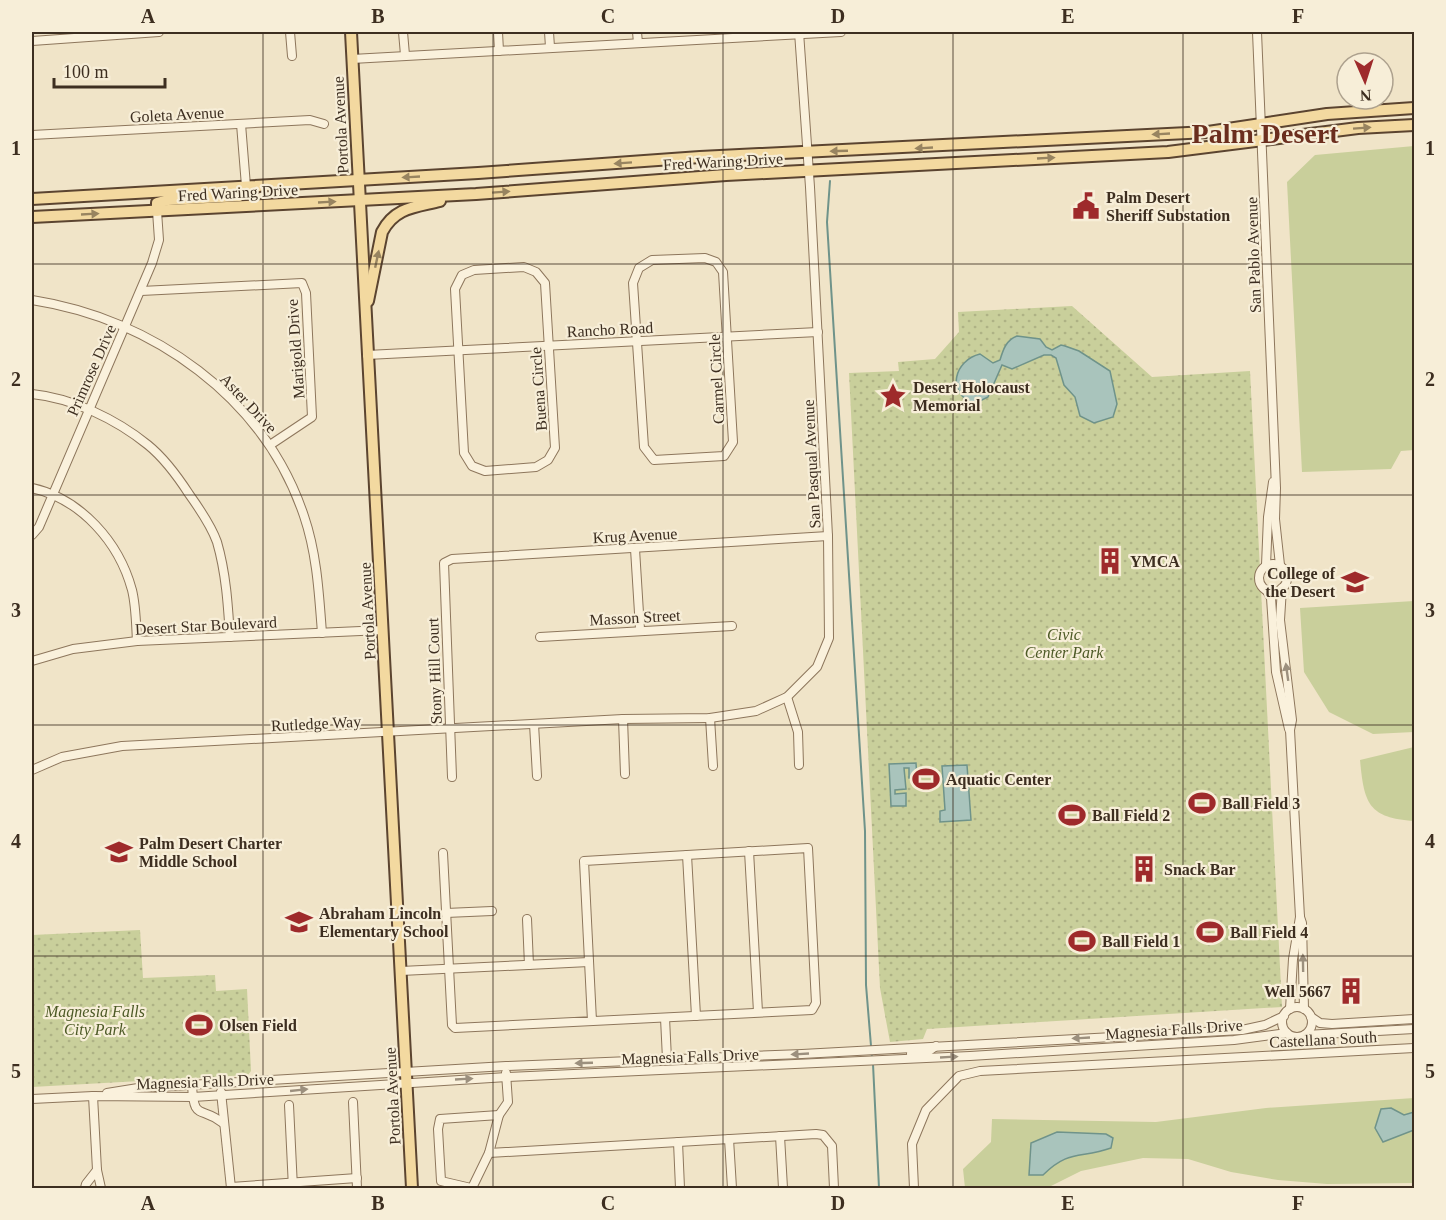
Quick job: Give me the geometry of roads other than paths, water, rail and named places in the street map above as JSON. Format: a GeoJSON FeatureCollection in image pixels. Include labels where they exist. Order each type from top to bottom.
{"type":"FeatureCollection","features":[{"type":"Feature","properties":{"kind":"main road","name":"Portola Avenue"},"geometry":{"type":"LineString","coordinates":[[351,32],[412,1188]]}},
{"type":"Feature","properties":{"kind":"main road","name":"Fred Waring Drive"},"geometry":{"type":"LineString","coordinates":[[32,199],[808,152],[1208,132],[1337,113],[1414,108]]}},
{"type":"Feature","properties":{"kind":"main road","name":"Fred Waring Drive"},"geometry":{"type":"LineString","coordinates":[[32,217],[476,194],[726,175],[1168,152],[1358,128],[1414,125]]}},
{"type":"Feature","properties":{"kind":"main road"},"geometry":{"type":"LineString","coordinates":[[157,211],[157,203],[168,200],[239,196],[258,186]]}},
{"type":"Feature","properties":{"kind":"main road"},"geometry":{"type":"LineString","coordinates":[[365,316],[382,232],[393,215],[403,209],[476,194]]}},
{"type":"Feature","properties":{"kind":"street"},"geometry":{"type":"LineString","coordinates":[[32,33],[36,40],[159,32]]}},
{"type":"Feature","properties":{"kind":"street"},"geometry":{"type":"LineString","coordinates":[[291,32],[292,56]]}},
{"type":"Feature","properties":{"kind":"street"},"geometry":{"type":"LineString","coordinates":[[403,32],[405,55]]}},
{"type":"Feature","properties":{"kind":"street"},"geometry":{"type":"LineString","coordinates":[[498,32],[499,51]]}},
{"type":"Feature","properties":{"kind":"street"},"geometry":{"type":"LineString","coordinates":[[549,32],[550,47]]}},
{"type":"Feature","properties":{"kind":"street"},"geometry":{"type":"LineString","coordinates":[[637,32],[638,43]]}},
{"type":"Feature","properties":{"kind":"street"},"geometry":{"type":"LineString","coordinates":[[352,58],[841,32]]}},
{"type":"Feature","properties":{"kind":"street","name":"San Pablo Avenue"},"geometry":{"type":"LineString","coordinates":[[1257,32],[1275,519],[1280,565]]}},
{"type":"Feature","properties":{"kind":"street","name":"San Pasqual Avenue"},"geometry":{"type":"LineString","coordinates":[[606,721],[710,718],[756,711],[787,697],[817,668],[829,638],[828,536],[818,332],[799,33]]}},
{"type":"Feature","properties":{"kind":"street","name":"Goleta Avenue"},"geometry":{"type":"LineString","coordinates":[[32,135],[310,120],[324,124]]}},
{"type":"Feature","properties":{"kind":"street"},"geometry":{"type":"LineString","coordinates":[[241,124],[246,186]]}},
{"type":"Feature","properties":{"kind":"street","name":"Primrose Drive"},"geometry":{"type":"LineString","coordinates":[[32,535],[39,527],[141,291],[159,240],[157,211]]}},
{"type":"Feature","properties":{"kind":"street","name":"Carmel Circle"},"geometry":{"type":"LineString","coordinates":[[705,258],[716,262],[723,272],[733,442],[724,456],[654,460],[644,447],[637,341],[633,283],[639,268],[652,260],[705,258]]}},
{"type":"Feature","properties":{"kind":"street","name":"Buena Circle"},"geometry":{"type":"LineString","coordinates":[[524,267],[536,272],[544,283],[555,448],[548,460],[536,467],[485,471],[472,466],[464,453],[458,349],[455,289],[462,275],[474,270],[524,267]]}},
{"type":"Feature","properties":{"kind":"street","name":"Marigold Drive"},"geometry":{"type":"LineString","coordinates":[[141,291],[302,283],[306,293],[312,417],[270,446]]}},
{"type":"Feature","properties":{"kind":"street","name":"Aster Drive"},"geometry":{"type":"LineString","coordinates":[[32,300],[59,304],[125,326],[177,353],[225,392],[270,446],[304,516],[318,572],[322,633]]}},
{"type":"Feature","properties":{"kind":"street","name":"Rancho Road"},"geometry":{"type":"LineString","coordinates":[[367,355],[818,332]]}},
{"type":"Feature","properties":{"kind":"street"},"geometry":{"type":"LineString","coordinates":[[32,394],[89,409],[149,445],[178,479],[200,509],[216,540],[227,585],[230,637]]}},
{"type":"Feature","properties":{"kind":"street","name":"San Pablo Avenue"},"geometry":{"type":"LineString","coordinates":[[1266,565],[1268,518],[1274,478]]}},
{"type":"Feature","properties":{"kind":"street"},"geometry":{"type":"LineString","coordinates":[[32,488],[52,493],[91,520],[110,541],[132,591],[137,641]]}},
{"type":"Feature","properties":{"kind":"street","name":"Krug Avenue"},"geometry":{"type":"LineString","coordinates":[[444,563],[452,559],[828,536]]}},
{"type":"Feature","properties":{"kind":"street"},"geometry":{"type":"LineString","coordinates":[[635,549],[640,629]]}},
{"type":"Feature","properties":{"kind":"street","name":"Stony Hill Court"},"geometry":{"type":"LineString","coordinates":[[444,563],[452,777]]}},
{"type":"Feature","properties":{"kind":"street"},"geometry":{"type":"LineString","coordinates":[[1290,730],[1292,720],[1280,620],[1282,588],[1287,576],[1280,565],[1266,565],[1260,571],[1258,580],[1271,598],[1276,672],[1290,730],[1299,917],[1290,1009],[1284,1016],[1282,1025],[1287,1033],[1295,1037],[1414,1029]]}},
{"type":"Feature","properties":{"kind":"street"},"geometry":{"type":"LineString","coordinates":[[1267,591],[1277,592],[1282,588]]}},
{"type":"Feature","properties":{"kind":"street","name":"Masson Street"},"geometry":{"type":"LineString","coordinates":[[540,637],[640,629],[732,626]]}},
{"type":"Feature","properties":{"kind":"street","name":"Desert Star Boulevard"},"geometry":{"type":"LineString","coordinates":[[32,661],[73,649],[137,641],[383,630]]}},
{"type":"Feature","properties":{"kind":"street"},"geometry":{"type":"LineString","coordinates":[[787,697],[798,732],[799,765]]}},
{"type":"Feature","properties":{"kind":"street"},"geometry":{"type":"LineString","coordinates":[[710,718],[713,766]]}},
{"type":"Feature","properties":{"kind":"street"},"geometry":{"type":"LineString","coordinates":[[623,720],[625,774]]}},
{"type":"Feature","properties":{"kind":"street","name":"Rutledge Way"},"geometry":{"type":"LineString","coordinates":[[32,770],[62,757],[122,746],[606,721]]}},
{"type":"Feature","properties":{"kind":"street"},"geometry":{"type":"LineString","coordinates":[[534,724],[537,776]]}},
{"type":"Feature","properties":{"kind":"street"},"geometry":{"type":"LineString","coordinates":[[443,853],[452,1025],[455,1028],[664,1018],[816,1007],[808,848],[584,861],[592,1021]]}},
{"type":"Feature","properties":{"kind":"street"},"geometry":{"type":"LineString","coordinates":[[749,851],[758,1012]]}},
{"type":"Feature","properties":{"kind":"street"},"geometry":{"type":"LineString","coordinates":[[687,855],[696,1016]]}},
{"type":"Feature","properties":{"kind":"street"},"geometry":{"type":"LineString","coordinates":[[446,913],[492,911]]}},
{"type":"Feature","properties":{"kind":"street"},"geometry":{"type":"LineString","coordinates":[[1299,917],[1302,923],[1304,1009],[1311,1017],[1320,1023],[1414,1019]]}},
{"type":"Feature","properties":{"kind":"street"},"geometry":{"type":"LineString","coordinates":[[527,920],[529,965]]}},
{"type":"Feature","properties":{"kind":"street"},"geometry":{"type":"LineString","coordinates":[[400,971],[589,962]]}},
{"type":"Feature","properties":{"kind":"street"},"geometry":{"type":"LineString","coordinates":[[1290,1009],[1304,1009]]}},
{"type":"Feature","properties":{"kind":"street","name":"Magnesia Falls Drive"},"geometry":{"type":"LineString","coordinates":[[32,1099],[93,1096],[193,1097],[506,1066],[858,1051],[1242,1030],[1265,1025],[1284,1016]]}},
{"type":"Feature","properties":{"kind":"street"},"geometry":{"type":"LineString","coordinates":[[1305,1035],[1311,1027],[1311,1017]]}},
{"type":"Feature","properties":{"kind":"street"},"geometry":{"type":"LineString","coordinates":[[664,1018],[667,1059]]}},
{"type":"Feature","properties":{"kind":"street","name":"Magnesia Falls Drive"},"geometry":{"type":"LineString","coordinates":[[93,1096],[138,1088],[220,1083],[405,1077],[507,1077],[859,1062],[1234,1041],[1287,1033]]}},
{"type":"Feature","properties":{"kind":"street"},"geometry":{"type":"LineString","coordinates":[[890,1060],[899,1055],[929,1051],[936,1046]]}},
{"type":"Feature","properties":{"kind":"street","name":"Castellana South"},"geometry":{"type":"LineString","coordinates":[[914,1188],[912,1144],[926,1110],[959,1076],[980,1071],[1414,1048]]}},
{"type":"Feature","properties":{"kind":"street"},"geometry":{"type":"LineString","coordinates":[[499,1115],[444,1117],[438,1122],[441,1181],[471,1188],[489,1153],[499,1115],[508,1102],[506,1066]]}},
{"type":"Feature","properties":{"kind":"street"},"geometry":{"type":"LineString","coordinates":[[220,1083],[231,1188],[293,1186],[357,1178]]}},
{"type":"Feature","properties":{"kind":"street"},"geometry":{"type":"LineString","coordinates":[[192,1085],[194,1106],[198,1112],[223,1123]]}},
{"type":"Feature","properties":{"kind":"street"},"geometry":{"type":"LineString","coordinates":[[93,1096],[97,1170],[101,1188]]}},
{"type":"Feature","properties":{"kind":"street"},"geometry":{"type":"LineString","coordinates":[[353,1102],[357,1188]]}},
{"type":"Feature","properties":{"kind":"street"},"geometry":{"type":"LineString","coordinates":[[289,1105],[293,1186]]}},
{"type":"Feature","properties":{"kind":"street"},"geometry":{"type":"LineString","coordinates":[[489,1153],[816,1134],[830,1140],[834,1188]]}},
{"type":"Feature","properties":{"kind":"street"},"geometry":{"type":"LineString","coordinates":[[780,1136],[783,1188]]}},
{"type":"Feature","properties":{"kind":"street"},"geometry":{"type":"LineString","coordinates":[[729,1139],[732,1188]]}},
{"type":"Feature","properties":{"kind":"street"},"geometry":{"type":"LineString","coordinates":[[678,1142],[680,1188]]}},
{"type":"Feature","properties":{"kind":"street"},"geometry":{"type":"LineString","coordinates":[[85,1188],[97,1170]]}},
{"type":"Feature","properties":{"kind":"water"},"geometry":{"type":"Polygon","coordinates":[[[1017,336],[1040,339],[1046,347],[1052,350],[1061,345],[1079,351],[1110,371],[1117,404],[1113,417],[1094,423],[1080,416],[1075,397],[1064,385],[1056,358],[1051,355],[1044,355],[1012,369],[1002,365],[988,397],[974,404],[965,399],[959,392],[957,384],[959,369],[971,357],[980,354],[993,363],[1000,360],[1008,343],[1017,336]]]}},
{"type":"Feature","properties":{"kind":"water"},"geometry":{"type":"Polygon","coordinates":[[[916,763],[917,778],[909,778],[909,768],[904,768],[906,789],[895,790],[895,794],[906,793],[906,806],[891,806],[889,764],[916,763]]]}},
{"type":"Feature","properties":{"kind":"water"},"geometry":{"type":"Polygon","coordinates":[[[967,765],[971,820],[940,822],[940,811],[945,810],[942,766],[967,765]]]}},
{"type":"Feature","properties":{"kind":"water"},"geometry":{"type":"Polygon","coordinates":[[[1391,1108],[1404,1115],[1414,1112],[1414,1130],[1383,1142],[1375,1128],[1381,1109],[1391,1108]]]}},
{"type":"Feature","properties":{"kind":"water"},"geometry":{"type":"Polygon","coordinates":[[[1057,1132],[1106,1134],[1113,1138],[1111,1148],[1060,1161],[1043,1175],[1029,1175],[1031,1143],[1057,1132]]]}},
{"type":"Feature","properties":{"kind":"waterway"},"geometry":{"type":"LineString","coordinates":[[830,181],[827,222],[865,831],[866,985],[872,1058]]}},
{"type":"Feature","properties":{"kind":"waterway"},"geometry":{"type":"LineString","coordinates":[[873,1064],[879,1188]]}},
{"type":"Feature","properties":{"kind":"place","name":"Palm Desert Sheriff Substation"},"geometry":{"type":"Point","coordinates":[1086,206]}},
{"type":"Feature","properties":{"kind":"place","name":"Desert Holocaust Memorial"},"geometry":{"type":"Point","coordinates":[893,396]}},
{"type":"Feature","properties":{"kind":"place","name":"YMCA"},"geometry":{"type":"Point","coordinates":[1110,561]}},
{"type":"Feature","properties":{"kind":"place","name":"College of the Desert"},"geometry":{"type":"Point","coordinates":[1355,582]}},
{"type":"Feature","properties":{"kind":"place","name":"Aquatic Center"},"geometry":{"type":"Point","coordinates":[926,779]}},
{"type":"Feature","properties":{"kind":"place","name":"Ball Field 3"},"geometry":{"type":"Point","coordinates":[1202,803]}},
{"type":"Feature","properties":{"kind":"place","name":"Ball Field 2"},"geometry":{"type":"Point","coordinates":[1072,815]}},
{"type":"Feature","properties":{"kind":"place","name":"Palm Desert Charter Middle School"},"geometry":{"type":"Point","coordinates":[119,852]}},
{"type":"Feature","properties":{"kind":"place","name":"Snack Bar"},"geometry":{"type":"Point","coordinates":[1144,869]}},
{"type":"Feature","properties":{"kind":"place","name":"Abraham Lincoln Elementary School"},"geometry":{"type":"Point","coordinates":[299,922]}},
{"type":"Feature","properties":{"kind":"place","name":"Ball Field 4"},"geometry":{"type":"Point","coordinates":[1210,932]}},
{"type":"Feature","properties":{"kind":"place","name":"Ball Field 1"},"geometry":{"type":"Point","coordinates":[1082,941]}},
{"type":"Feature","properties":{"kind":"place","name":"Well 5667"},"geometry":{"type":"Point","coordinates":[1351,991]}},
{"type":"Feature","properties":{"kind":"place","name":"Olsen Field"},"geometry":{"type":"Point","coordinates":[199,1025]}},
{"type":"Feature","properties":{"kind":"district","name":"Palm Desert"},"geometry":{"type":"Point","coordinates":[1265,133]}},
{"type":"Feature","properties":{"kind":"park label","name":"Civic Center Park"},"geometry":{"type":"Point","coordinates":[1064,643]}},
{"type":"Feature","properties":{"kind":"park label","name":"Magnesia Falls City Park"},"geometry":{"type":"Point","coordinates":[95,1020]}}]}
